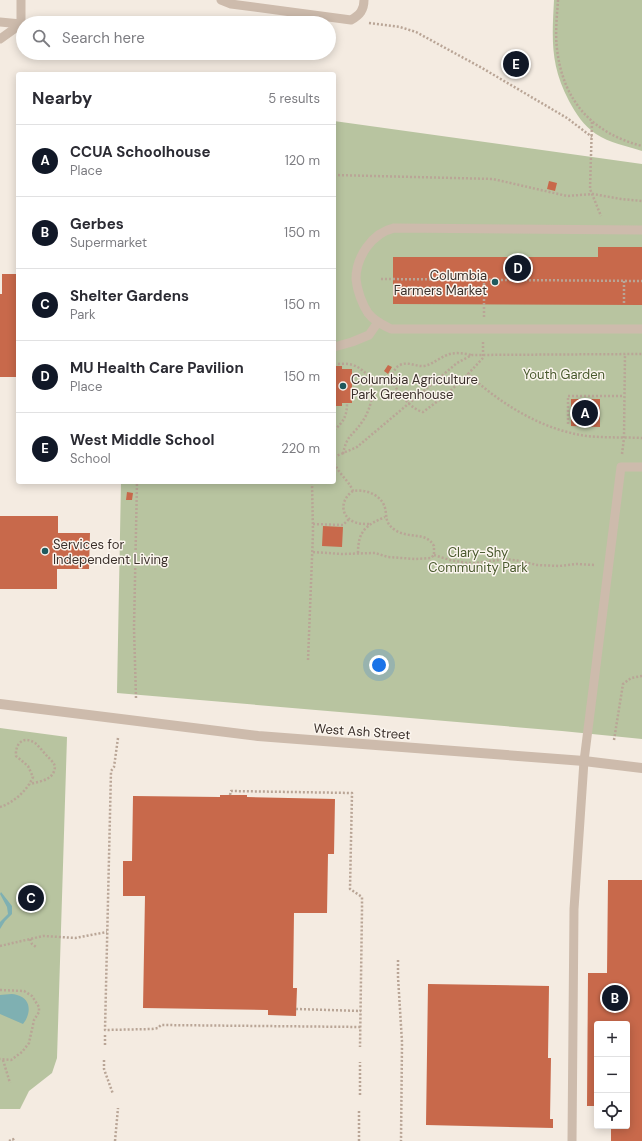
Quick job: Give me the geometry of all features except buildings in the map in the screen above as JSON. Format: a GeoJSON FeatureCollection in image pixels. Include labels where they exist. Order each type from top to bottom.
{"type":"FeatureCollection","features":[{"type":"Feature","properties":{"kind":"street","name":"West Ash Street"},"geometry":{"type":"LineString","coordinates":[[0,704],[258,736],[584,761],[642,768]]}},
{"type":"Feature","properties":{"kind":"lane"},"geometry":{"type":"LineString","coordinates":[[21,0],[21,16]]}},
{"type":"Feature","properties":{"kind":"lane"},"geometry":{"type":"LineString","coordinates":[[221,0],[231,4],[321,16]]}},
{"type":"Feature","properties":{"kind":"lane"},"geometry":{"type":"LineString","coordinates":[[336,18],[351,20],[359,16],[364,6],[364,0]]}},
{"type":"Feature","properties":{"kind":"lane"},"geometry":{"type":"LineString","coordinates":[[0,22],[16,24]]}},
{"type":"Feature","properties":{"kind":"lane"},"geometry":{"type":"LineString","coordinates":[[0,39],[16,28]]}},
{"type":"Feature","properties":{"kind":"lane"},"geometry":{"type":"LineString","coordinates":[[642,230],[394,228],[388,229],[374,238],[365,250],[356,277],[357,288],[362,302],[369,314],[378,322],[391,329],[642,329]]}},
{"type":"Feature","properties":{"kind":"lane"},"geometry":{"type":"LineString","coordinates":[[336,346],[369,335],[378,322]]}},
{"type":"Feature","properties":{"kind":"lane"},"geometry":{"type":"LineString","coordinates":[[572,1141],[574,909],[584,761],[621,467],[642,467]]}},
{"type":"Feature","properties":{"kind":"path"},"geometry":{"type":"LineString","coordinates":[[558,0],[556,40],[561,72],[573,101],[592,122],[615,137],[642,146]]}},
{"type":"Feature","properties":{"kind":"path"},"geometry":{"type":"LineString","coordinates":[[351,20],[400,27],[416,32],[475,64],[567,118],[592,137]]}},
{"type":"Feature","properties":{"kind":"path"},"geometry":{"type":"LineString","coordinates":[[592,122],[591,194],[602,218]]}},
{"type":"Feature","properties":{"kind":"path"},"geometry":{"type":"LineString","coordinates":[[336,175],[488,179],[506,181],[567,196],[591,194],[620,199],[642,200]]}},
{"type":"Feature","properties":{"kind":"path"},"geometry":{"type":"LineString","coordinates":[[381,279],[642,281]]}},
{"type":"Feature","properties":{"kind":"path"},"geometry":{"type":"LineString","coordinates":[[484,280],[484,304]]}},
{"type":"Feature","properties":{"kind":"path"},"geometry":{"type":"LineString","coordinates":[[624,281],[624,305]]}},
{"type":"Feature","properties":{"kind":"path"},"geometry":{"type":"LineString","coordinates":[[389,378],[396,368],[404,364],[409,363],[426,365],[452,353],[472,355],[642,354]]}},
{"type":"Feature","properties":{"kind":"path"},"geometry":{"type":"LineString","coordinates":[[389,378],[409,404],[417,411],[423,412],[446,396],[483,358],[483,354]]}},
{"type":"Feature","properties":{"kind":"path"},"geometry":{"type":"LineString","coordinates":[[624,438],[625,354]]}},
{"type":"Feature","properties":{"kind":"path"},"geometry":{"type":"LineString","coordinates":[[336,456],[357,448],[457,363],[472,355]]}},
{"type":"Feature","properties":{"kind":"path"},"geometry":{"type":"LineString","coordinates":[[336,364],[354,365],[368,376],[376,379],[389,378]]}},
{"type":"Feature","properties":{"kind":"path"},"geometry":{"type":"LineString","coordinates":[[468,374],[486,390],[502,401],[539,422],[586,436],[642,438]]}},
{"type":"Feature","properties":{"kind":"path"},"geometry":{"type":"LineString","coordinates":[[343,454],[345,443],[362,423],[369,408],[373,395],[368,376]]}},
{"type":"Feature","properties":{"kind":"path"},"geometry":{"type":"LineString","coordinates":[[371,384],[376,379]]}},
{"type":"Feature","properties":{"kind":"path"},"geometry":{"type":"LineString","coordinates":[[568,424],[568,396],[624,396]]}},
{"type":"Feature","properties":{"kind":"path"},"geometry":{"type":"LineString","coordinates":[[336,428],[346,415],[346,403]]}},
{"type":"Feature","properties":{"kind":"path"},"geometry":{"type":"LineString","coordinates":[[336,466],[350,484],[353,491]]}},
{"type":"Feature","properties":{"kind":"path"},"geometry":{"type":"LineString","coordinates":[[136,698],[134,613],[137,484]]}},
{"type":"Feature","properties":{"kind":"path"},"geometry":{"type":"LineString","coordinates":[[308,660],[313,552],[312,484]]}},
{"type":"Feature","properties":{"kind":"path"},"geometry":{"type":"LineString","coordinates":[[370,524],[361,524],[349,519],[344,511],[343,504],[345,497],[353,491],[366,491],[380,499],[385,508],[385,517],[387,522],[396,531],[428,538],[434,546],[434,555]]}},
{"type":"Feature","properties":{"kind":"path"},"geometry":{"type":"LineString","coordinates":[[358,553],[359,541],[364,530],[370,524],[385,517]]}},
{"type":"Feature","properties":{"kind":"path"},"geometry":{"type":"LineString","coordinates":[[313,524],[343,525],[349,519]]}},
{"type":"Feature","properties":{"kind":"path"},"geometry":{"type":"LineString","coordinates":[[361,524],[364,530]]}},
{"type":"Feature","properties":{"kind":"path"},"geometry":{"type":"LineString","coordinates":[[313,552],[375,553],[388,557],[415,560],[431,558],[434,555]]}},
{"type":"Feature","properties":{"kind":"path"},"geometry":{"type":"LineString","coordinates":[[434,555],[445,559],[467,563],[506,560],[520,561],[537,565],[559,566],[576,564],[608,566]]}},
{"type":"Feature","properties":{"kind":"path"},"geometry":{"type":"LineString","coordinates":[[614,740],[623,684],[631,678],[642,676]]}},
{"type":"Feature","properties":{"kind":"path"},"geometry":{"type":"LineString","coordinates":[[118,738],[114,766],[111,772],[105,1030],[152,1029],[158,1028],[161,1025],[360,1027]]}},
{"type":"Feature","properties":{"kind":"path"},"geometry":{"type":"LineString","coordinates":[[0,807],[9,804],[30,784],[33,777],[28,766],[16,756],[16,749],[19,743],[25,740],[31,740],[37,744],[54,764],[55,770],[46,780],[30,784]]}},
{"type":"Feature","properties":{"kind":"path"},"geometry":{"type":"LineString","coordinates":[[230,795],[231,791],[352,793],[350,889],[362,897],[360,1047]]}},
{"type":"Feature","properties":{"kind":"path"},"geometry":{"type":"LineString","coordinates":[[0,946],[43,936],[75,938],[107,932]]}},
{"type":"Feature","properties":{"kind":"path"},"geometry":{"type":"LineString","coordinates":[[30,939],[32,944],[36,947]]}},
{"type":"Feature","properties":{"kind":"path"},"geometry":{"type":"LineString","coordinates":[[398,960],[402,1042],[401,1141]]}},
{"type":"Feature","properties":{"kind":"path"},"geometry":{"type":"LineString","coordinates":[[0,990],[24,991],[32,996],[39,1007],[39,1012],[34,1020],[29,1043],[22,1052],[11,1060],[1,1059],[10,1083]]}},
{"type":"Feature","properties":{"kind":"path"},"geometry":{"type":"LineString","coordinates":[[296,1009],[361,1011]]}},
{"type":"Feature","properties":{"kind":"path"},"geometry":{"type":"LineString","coordinates":[[105,1033],[105,1045]]}},
{"type":"Feature","properties":{"kind":"path"},"geometry":{"type":"LineString","coordinates":[[104,1060],[104,1068],[113,1094]]}},
{"type":"Feature","properties":{"kind":"path"},"geometry":{"type":"LineString","coordinates":[[360,1062],[360,1095]]}},
{"type":"Feature","properties":{"kind":"path"},"geometry":{"type":"LineString","coordinates":[[115,1141],[118,1108]]}},
{"type":"Feature","properties":{"kind":"path"},"geometry":{"type":"LineString","coordinates":[[359,1110],[359,1141]]}},
{"type":"Feature","properties":{"kind":"path"},"geometry":{"type":"LineString","coordinates":[[9,1141],[13,1139],[14,1141]]}},
{"type":"Feature","properties":{"kind":"green space"},"geometry":{"type":"Polygon","coordinates":[[[554,0],[642,0],[642,151],[601,137],[592,131],[577,115],[563,88],[555,64],[553,40],[554,0]]]}},
{"type":"Feature","properties":{"kind":"green space","name":"Clary-Shy Community Park"},"geometry":{"type":"Polygon","coordinates":[[[336,121],[642,164],[642,739],[117,693],[121,484],[336,484],[336,121]]]}},
{"type":"Feature","properties":{"kind":"green space"},"geometry":{"type":"Polygon","coordinates":[[[0,728],[67,737],[57,1058],[52,1073],[29,1091],[20,1109],[0,1109],[0,728]]]}},
{"type":"Feature","properties":{"kind":"water"},"geometry":{"type":"Polygon","coordinates":[[[1,892],[12,906],[12,914],[0,929],[0,922],[8,914],[7,907],[0,894],[1,892]]]}},
{"type":"Feature","properties":{"kind":"water"},"geometry":{"type":"Polygon","coordinates":[[[15,994],[22,997],[28,1003],[28,1016],[23,1024],[0,1014],[0,995],[15,994]]]}},
{"type":"Feature","properties":{"kind":"place","name":"West Middle School"},"geometry":{"type":"Point","coordinates":[516,64]}},
{"type":"Feature","properties":{"kind":"place","name":"MU Health Care Pavilion"},"geometry":{"type":"Point","coordinates":[518,268]}},
{"type":"Feature","properties":{"kind":"place","name":"Columbia Farmers Market"},"geometry":{"type":"Point","coordinates":[495,282]}},
{"type":"Feature","properties":{"kind":"place","name":"Columbia Agriculture Park Greenhouse"},"geometry":{"type":"Point","coordinates":[343,386]}},
{"type":"Feature","properties":{"kind":"place","name":"CCUA Schoolhouse"},"geometry":{"type":"Point","coordinates":[585,413]}},
{"type":"Feature","properties":{"kind":"place","name":"Services for Independent Living"},"geometry":{"type":"Point","coordinates":[45,551]}},
{"type":"Feature","properties":{"kind":"place","name":"Shelter Gardens"},"geometry":{"type":"Point","coordinates":[31,898]}},
{"type":"Feature","properties":{"kind":"place","name":"Gerbes"},"geometry":{"type":"Point","coordinates":[615,998]}},
{"type":"Feature","properties":{"kind":"park label","name":"Youth Garden"},"geometry":{"type":"Point","coordinates":[564,374]}}]}
